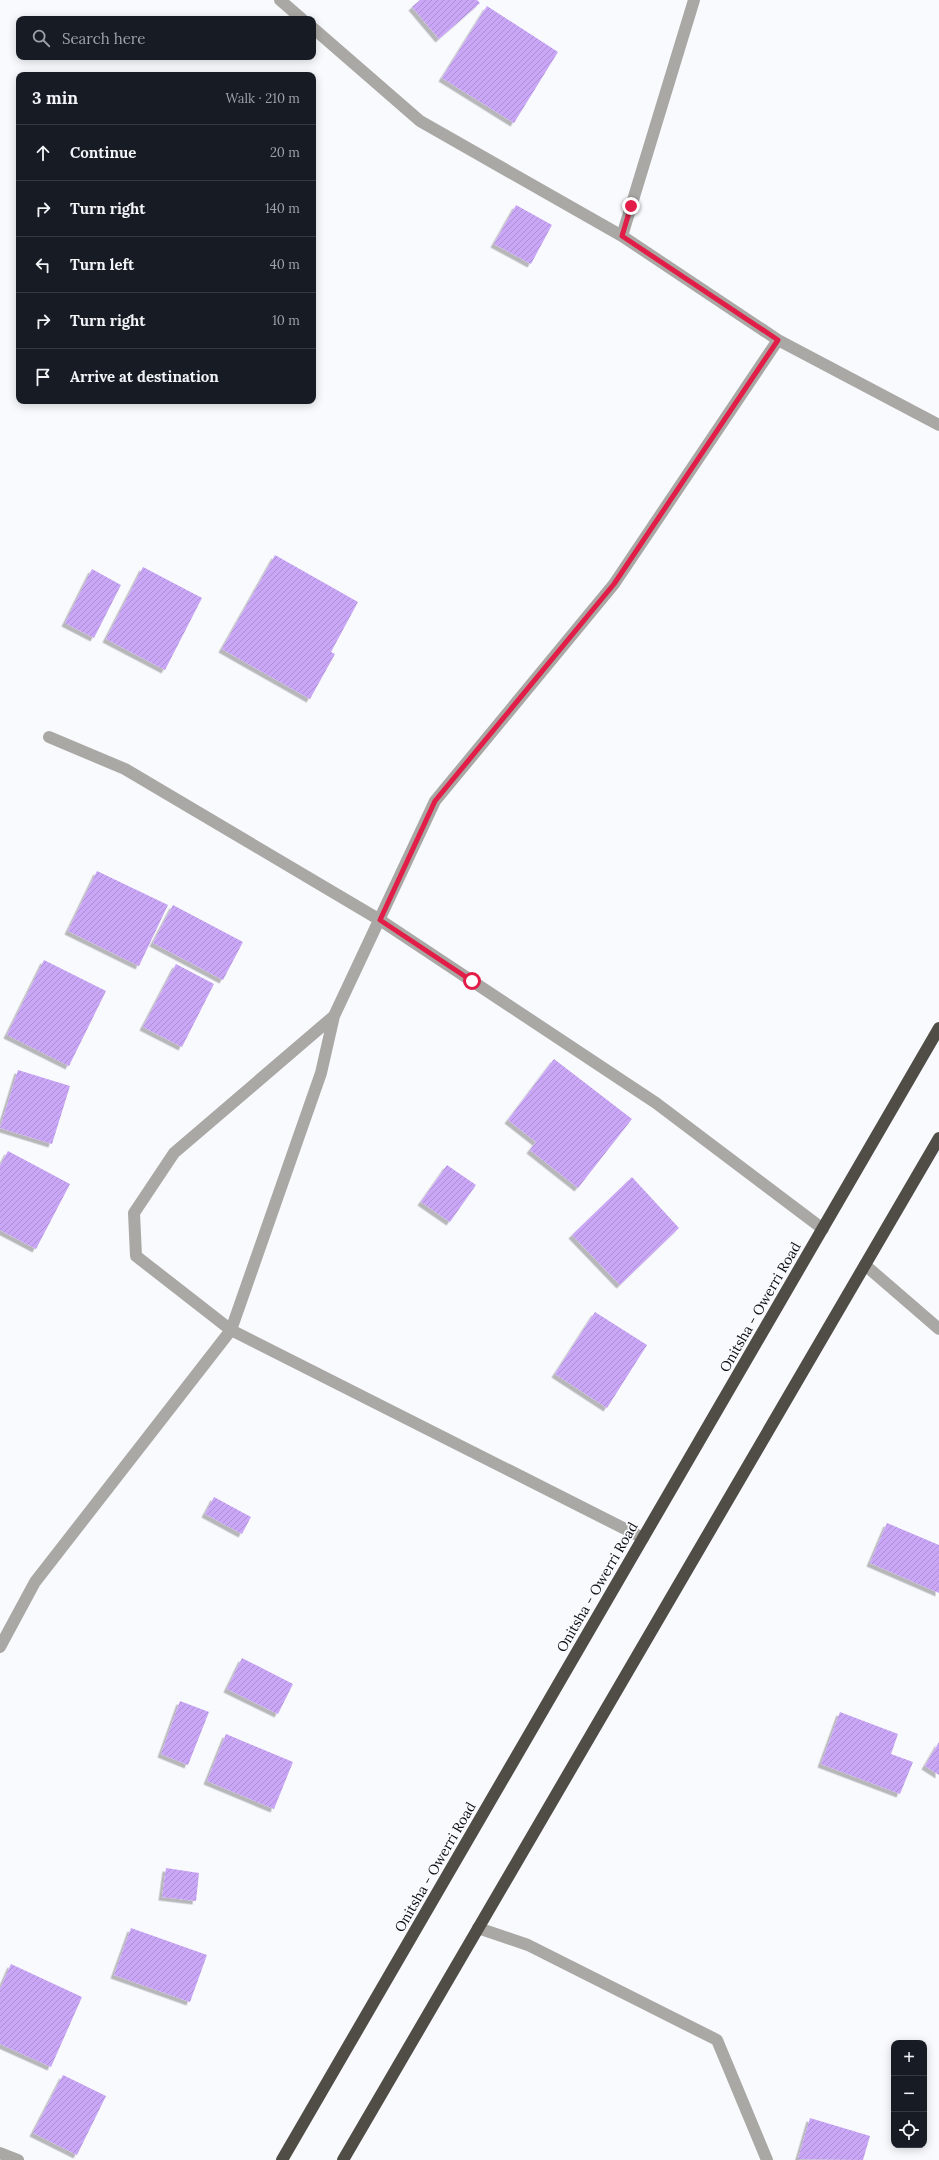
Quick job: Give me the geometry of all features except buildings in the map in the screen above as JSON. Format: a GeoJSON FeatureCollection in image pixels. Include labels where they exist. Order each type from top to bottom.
{"type":"FeatureCollection","features":[{"type":"Feature","properties":{"kind":"highway","name":"Onitsha - Owerri Road"},"geometry":{"type":"LineString","coordinates":[[282,2160],[939,1028]]}},
{"type":"Feature","properties":{"kind":"highway"},"geometry":{"type":"LineString","coordinates":[[343,2160],[939,1138]]}},
{"type":"Feature","properties":{"kind":"street"},"geometry":{"type":"LineString","coordinates":[[280,0],[299,16]]}},
{"type":"Feature","properties":{"kind":"street"},"geometry":{"type":"LineString","coordinates":[[622,236],[694,0]]}},
{"type":"Feature","properties":{"kind":"street"},"geometry":{"type":"LineString","coordinates":[[316,31],[420,121],[622,236],[778,340],[939,425]]}},
{"type":"Feature","properties":{"kind":"street"},"geometry":{"type":"LineString","coordinates":[[0,1647],[36,1582],[231,1330],[321,1073],[334,1016],[435,801],[614,584],[778,340]]}},
{"type":"Feature","properties":{"kind":"street"},"geometry":{"type":"LineString","coordinates":[[49,737],[125,769],[380,920],[656,1103],[823,1229]]}},
{"type":"Feature","properties":{"kind":"street"},"geometry":{"type":"LineString","coordinates":[[334,1016],[174,1153],[134,1214],[136,1256],[231,1330],[643,1538]]}},
{"type":"Feature","properties":{"kind":"street"},"geometry":{"type":"LineString","coordinates":[[865,1265],[939,1329]]}},
{"type":"Feature","properties":{"kind":"street"},"geometry":{"type":"LineString","coordinates":[[478,1928],[528,1945],[717,2040],[767,2160]]}},
{"type":"Feature","properties":{"kind":"street"},"geometry":{"type":"LineString","coordinates":[[0,2153],[18,2160]]}},
{"type":"Feature","properties":{"kind":"route"},"geometry":{"type":"LineString","coordinates":[[472,981],[380,920],[435,801],[614,584],[778,340],[622,236],[631,206]]}}]}
